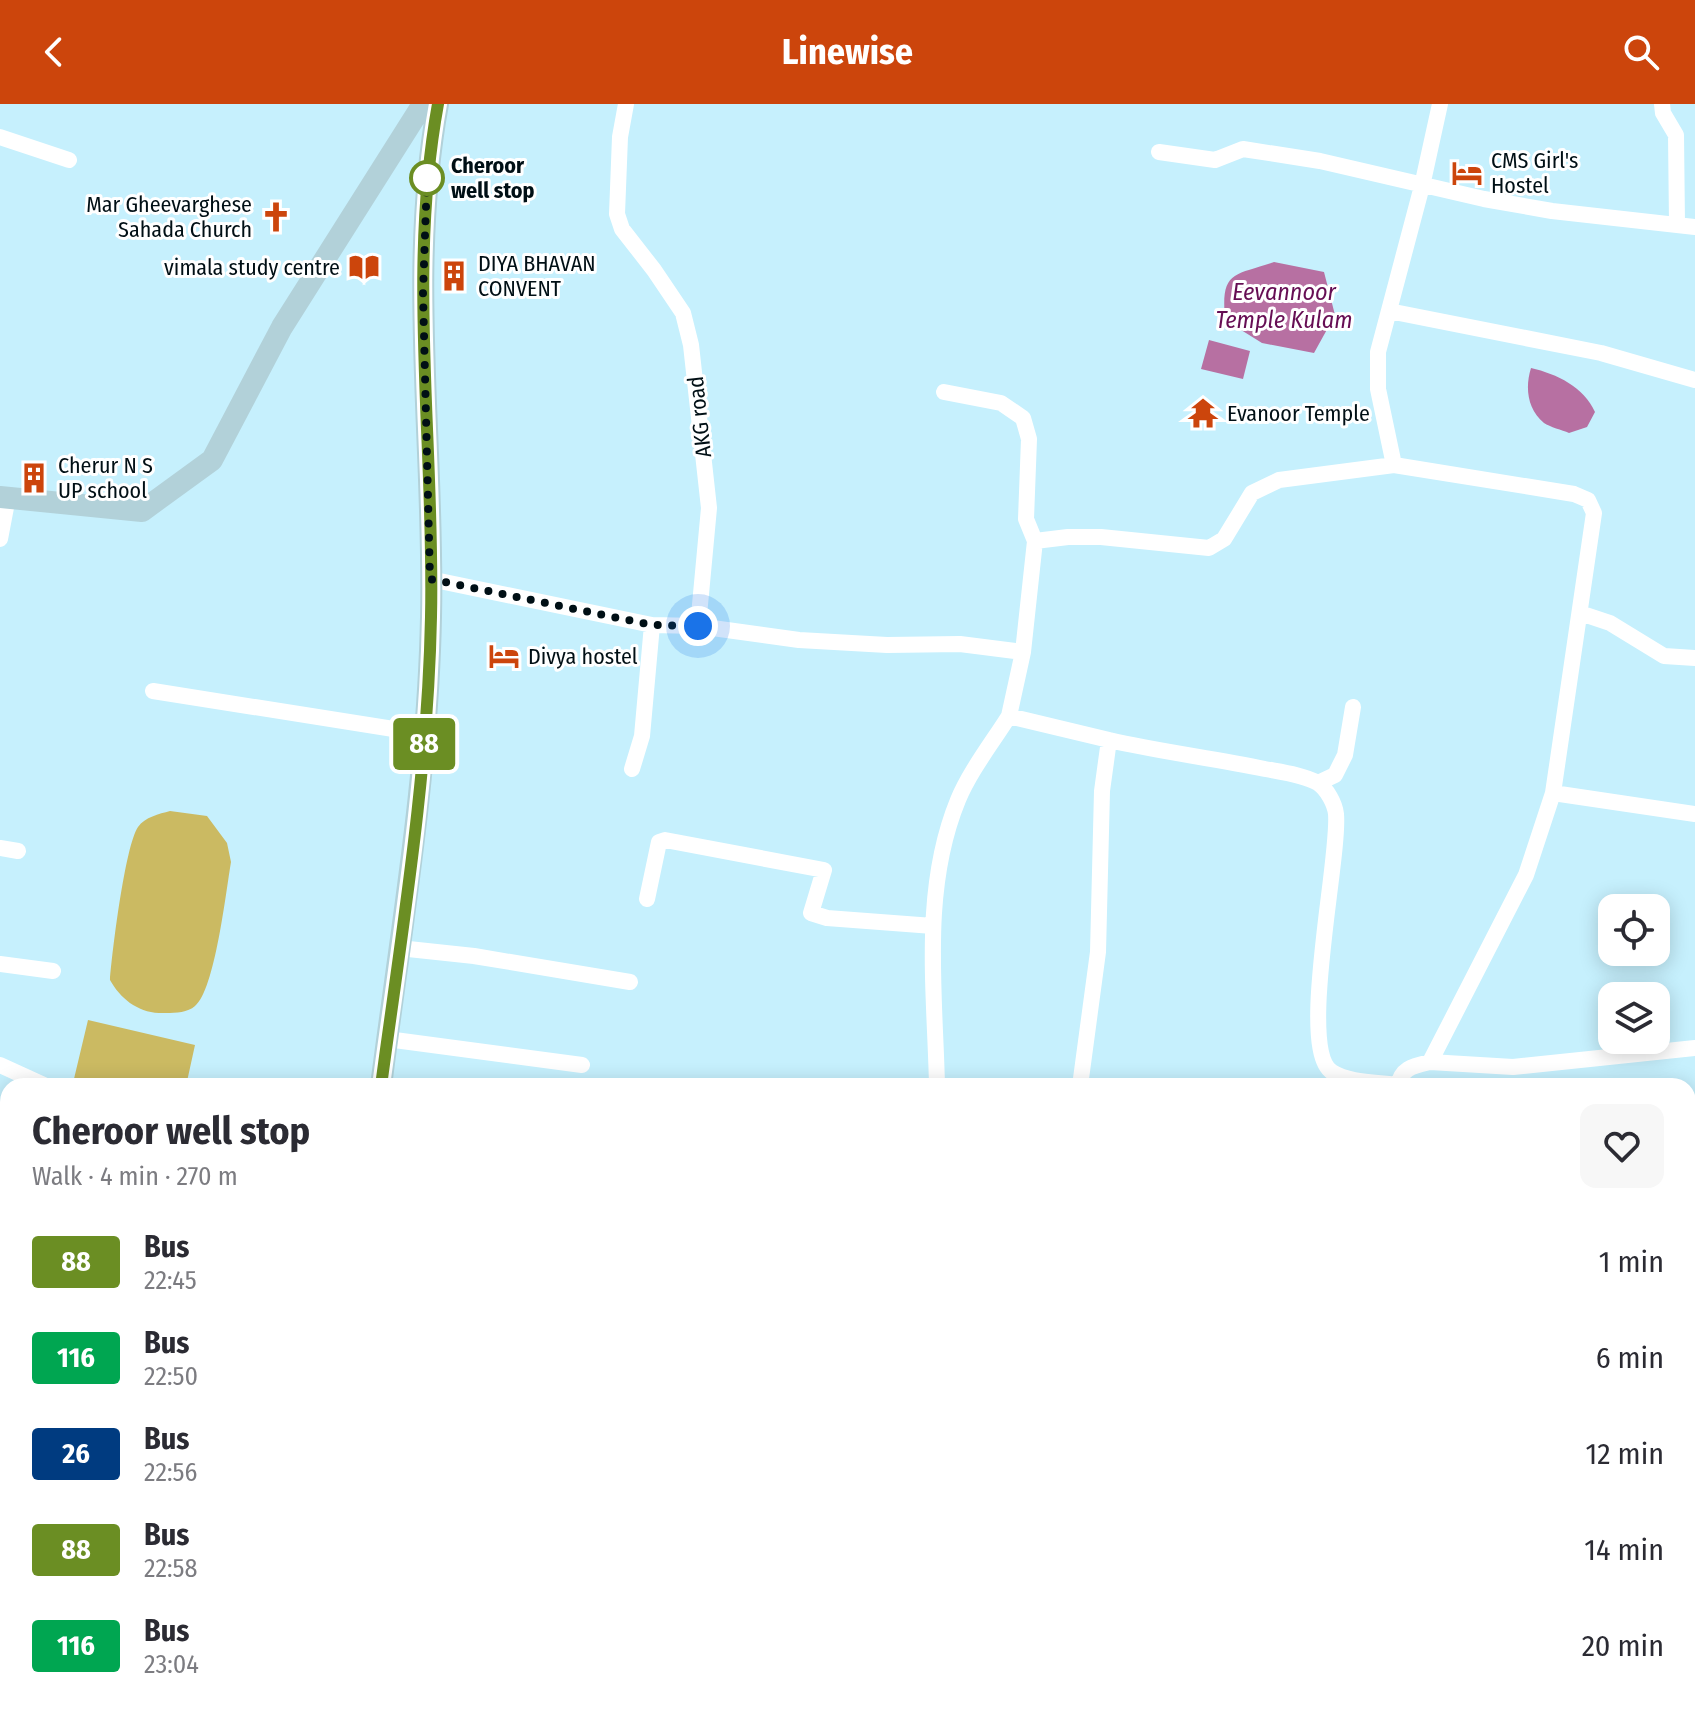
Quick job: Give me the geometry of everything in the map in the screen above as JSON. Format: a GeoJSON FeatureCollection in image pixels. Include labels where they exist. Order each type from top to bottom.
{"type":"FeatureCollection","features":[{"type":"Feature","properties":{"kind":"main road"},"geometry":{"type":"LineString","coordinates":[[4,497],[142,511],[212,460],[282,327],[423,104]]}},
{"type":"Feature","properties":{"kind":"main road"},"geometry":{"type":"LineString","coordinates":[[382,1078],[425,734],[430,579],[423,293],[427,178],[438,104]]}},
{"type":"Feature","properties":{"kind":"street","name":"AKG road"},"geometry":{"type":"LineString","coordinates":[[626,104],[620,137],[617,214],[622,229],[683,313],[691,345],[709,508],[698,626]]}},
{"type":"Feature","properties":{"kind":"street"},"geometry":{"type":"LineString","coordinates":[[1394,465],[1378,389],[1378,352],[1422,186],[1440,104]]}},
{"type":"Feature","properties":{"kind":"street"},"geometry":{"type":"LineString","coordinates":[[1662,104],[1663,113],[1676,135],[1677,224]]}},
{"type":"Feature","properties":{"kind":"street"},"geometry":{"type":"LineString","coordinates":[[0,137],[69,160]]}},
{"type":"Feature","properties":{"kind":"street"},"geometry":{"type":"LineString","coordinates":[[1159,152],[1215,160],[1243,149],[1320,161],[1422,186],[1552,211],[1695,227]]}},
{"type":"Feature","properties":{"kind":"street"},"geometry":{"type":"LineString","coordinates":[[1389,311],[1601,353],[1695,380]]}},
{"type":"Feature","properties":{"kind":"street"},"geometry":{"type":"LineString","coordinates":[[937,1078],[933,926],[938,860],[959,798],[1009,716],[1023,652],[1035,541],[1026,519],[1029,439],[1023,418],[1001,403],[944,392]]}},
{"type":"Feature","properties":{"kind":"street"},"geometry":{"type":"LineString","coordinates":[[1035,541],[1101,537],[1209,548],[1224,539],[1252,493],[1279,480],[1394,465],[1574,494],[1588,500],[1594,513],[1553,793],[1526,875],[1430,1062]]}},
{"type":"Feature","properties":{"kind":"street"},"geometry":{"type":"LineString","coordinates":[[0,539],[4,497]]}},
{"type":"Feature","properties":{"kind":"street"},"geometry":{"type":"LineString","coordinates":[[430,579],[652,625],[698,626],[799,640],[887,645],[960,644],[1023,652]]}},
{"type":"Feature","properties":{"kind":"street"},"geometry":{"type":"LineString","coordinates":[[1580,613],[1610,623],[1664,656],[1695,658]]}},
{"type":"Feature","properties":{"kind":"street"},"geometry":{"type":"LineString","coordinates":[[632,769],[642,736],[652,625]]}},
{"type":"Feature","properties":{"kind":"street"},"geometry":{"type":"LineString","coordinates":[[153,691],[425,734]]}},
{"type":"Feature","properties":{"kind":"street"},"geometry":{"type":"LineString","coordinates":[[1318,783],[1335,775],[1345,755],[1353,707]]}},
{"type":"Feature","properties":{"kind":"street"},"geometry":{"type":"LineString","coordinates":[[1009,716],[1109,740],[1272,770],[1318,783],[1329,795],[1336,811],[1320,970],[1319,1033],[1322,1057],[1330,1071],[1353,1078]]}},
{"type":"Feature","properties":{"kind":"street"},"geometry":{"type":"LineString","coordinates":[[1081,1078],[1098,952],[1102,791],[1109,740]]}},
{"type":"Feature","properties":{"kind":"street"},"geometry":{"type":"LineString","coordinates":[[1553,793],[1695,814]]}},
{"type":"Feature","properties":{"kind":"street"},"geometry":{"type":"LineString","coordinates":[[647,899],[659,842],[665,840],[824,870],[811,913],[827,918],[933,926]]}},
{"type":"Feature","properties":{"kind":"street"},"geometry":{"type":"LineString","coordinates":[[0,848],[18,851]]}},
{"type":"Feature","properties":{"kind":"street"},"geometry":{"type":"LineString","coordinates":[[399,948],[474,956],[630,982]]}},
{"type":"Feature","properties":{"kind":"street"},"geometry":{"type":"LineString","coordinates":[[0,964],[53,971]]}},
{"type":"Feature","properties":{"kind":"street"},"geometry":{"type":"LineString","coordinates":[[387,1039],[582,1065]]}},
{"type":"Feature","properties":{"kind":"street"},"geometry":{"type":"LineString","coordinates":[[1400,1078],[1407,1068],[1430,1062],[1513,1067],[1695,1048]]}},
{"type":"Feature","properties":{"kind":"street"},"geometry":{"type":"LineString","coordinates":[[0,1065],[28,1078]]}},
{"type":"Feature","properties":{"kind":"shaded area"},"geometry":{"type":"Polygon","coordinates":[[[170,811],[207,816],[227,843],[231,862],[214,961],[202,996],[195,1006],[187,1010],[159,1013],[130,1003],[110,980],[120,900],[133,838],[144,821],[170,811]]]}},
{"type":"Feature","properties":{"kind":"shaded area"},"geometry":{"type":"Polygon","coordinates":[[[88,1020],[195,1045],[188,1078],[74,1078],[88,1020]]]}},
{"type":"Feature","properties":{"kind":"water","name":"Eevannoor Temple Kulam"},"geometry":{"type":"Polygon","coordinates":[[[1274,262],[1324,272],[1335,315],[1314,353],[1262,343],[1225,320],[1225,292],[1232,278],[1274,262]]]}},
{"type":"Feature","properties":{"kind":"water"},"geometry":{"type":"Polygon","coordinates":[[[1209,340],[1250,351],[1243,379],[1201,369],[1209,340]]]}},
{"type":"Feature","properties":{"kind":"water"},"geometry":{"type":"Polygon","coordinates":[[[1531,368],[1560,378],[1584,395],[1595,412],[1587,427],[1569,433],[1538,417],[1529,397],[1531,368]]]}},
{"type":"Feature","properties":{"kind":"bus line","name":"88"},"geometry":{"type":"LineString","coordinates":[[382,1078],[425,734],[431,616],[423,293],[427,178],[438,104]]}},
{"type":"Feature","properties":{"kind":"place","name":"CMS Girl's Hostel"},"geometry":{"type":"Point","coordinates":[1467,173]}},
{"type":"Feature","properties":{"kind":"place","name":"Cheroor well stop"},"geometry":{"type":"Point","coordinates":[427,178]}},
{"type":"Feature","properties":{"kind":"place","name":"Mar Gheevarghese Sahada Church"},"geometry":{"type":"Point","coordinates":[276,217]}},
{"type":"Feature","properties":{"kind":"place","name":"vimala study centre"},"geometry":{"type":"Point","coordinates":[364,267]}},
{"type":"Feature","properties":{"kind":"place","name":"DIYA BHAVAN CONVENT"},"geometry":{"type":"Point","coordinates":[454,276]}},
{"type":"Feature","properties":{"kind":"place","name":"Evanoor Temple"},"geometry":{"type":"Point","coordinates":[1203,413]}},
{"type":"Feature","properties":{"kind":"place","name":"Cherur N S UP school"},"geometry":{"type":"Point","coordinates":[34,478]}},
{"type":"Feature","properties":{"kind":"place","name":"Divya hostel"},"geometry":{"type":"Point","coordinates":[504,656]}},
{"type":"Feature","properties":{"kind":"route"},"geometry":{"type":"LineString","coordinates":[[427,178],[423,293],[430,579],[652,625],[698,626]]}}]}
